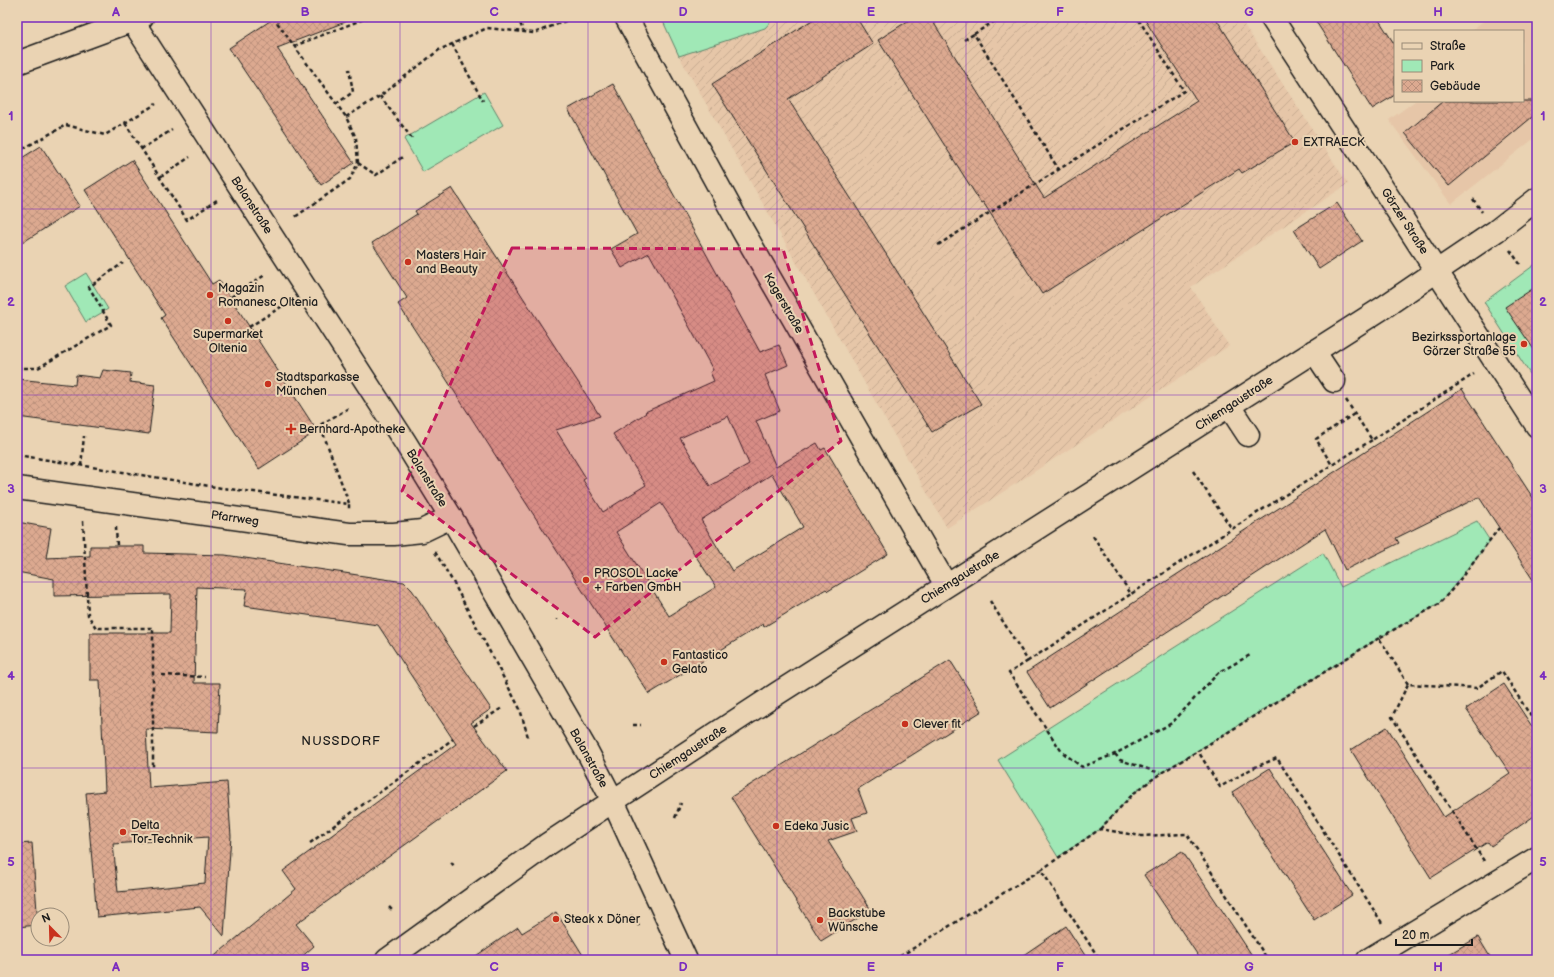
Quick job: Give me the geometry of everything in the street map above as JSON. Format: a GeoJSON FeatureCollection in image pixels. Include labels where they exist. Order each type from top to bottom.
{"type":"FeatureCollection","features":[{"type":"Feature","properties":{"kind":"street","name":"Kagerstraße"},"geometry":{"type":"LineString","coordinates":[[626,17],[743,231],[946,586]]}},
{"type":"Feature","properties":{"kind":"street","name":"Görzer Straße"},"geometry":{"type":"LineString","coordinates":[[1271,17],[1403,217],[1436,272],[1537,426]]}},
{"type":"Feature","properties":{"kind":"street"},"geometry":{"type":"LineString","coordinates":[[17,62],[135,18]]}},
{"type":"Feature","properties":{"kind":"street","name":"Balanstraße"},"geometry":{"type":"LineString","coordinates":[[135,18],[451,517],[588,753],[613,801],[686,960]]}},
{"type":"Feature","properties":{"kind":"street","name":"Chiemgaustraße"},"geometry":{"type":"LineString","coordinates":[[387,960],[548,844],[946,586],[1436,272],[1496,231],[1537,199]]}},
{"type":"Feature","properties":{"kind":"street"},"geometry":{"type":"LineString","coordinates":[[1314,351],[1334,381]]}},
{"type":"Feature","properties":{"kind":"street"},"geometry":{"type":"LineString","coordinates":[[1229,406],[1248,435]]}},
{"type":"Feature","properties":{"kind":"street","name":"Pfarrweg"},"geometry":{"type":"LineString","coordinates":[[17,488],[349,534],[394,534],[422,531],[451,517]]}},
{"type":"Feature","properties":{"kind":"street"},"geometry":{"type":"LineString","coordinates":[[1368,960],[1537,858]]}},
{"type":"Feature","properties":{"kind":"path"},"geometry":{"type":"LineString","coordinates":[[273,17],[346,117],[356,138],[358,163],[350,178],[294,216]]}},
{"type":"Feature","properties":{"kind":"path"},"geometry":{"type":"LineString","coordinates":[[294,46],[369,17]]}},
{"type":"Feature","properties":{"kind":"path"},"geometry":{"type":"LineString","coordinates":[[518,17],[523,31]]}},
{"type":"Feature","properties":{"kind":"path"},"geometry":{"type":"LineString","coordinates":[[346,117],[380,96],[439,50],[487,28],[534,33],[576,17]]}},
{"type":"Feature","properties":{"kind":"path"},"geometry":{"type":"LineString","coordinates":[[964,40],[1001,17]]}},
{"type":"Feature","properties":{"kind":"path"},"geometry":{"type":"LineString","coordinates":[[938,245],[1184,92],[1137,17]]}},
{"type":"Feature","properties":{"kind":"path"},"geometry":{"type":"LineString","coordinates":[[974,34],[1059,170]]}},
{"type":"Feature","properties":{"kind":"path"},"geometry":{"type":"LineString","coordinates":[[452,44],[483,100]]}},
{"type":"Feature","properties":{"kind":"path"},"geometry":{"type":"LineString","coordinates":[[336,104],[353,92],[349,69]]}},
{"type":"Feature","properties":{"kind":"path"},"geometry":{"type":"LineString","coordinates":[[380,96],[413,140]]}},
{"type":"Feature","properties":{"kind":"path"},"geometry":{"type":"LineString","coordinates":[[17,152],[66,125],[104,135],[156,104]]}},
{"type":"Feature","properties":{"kind":"path"},"geometry":{"type":"LineString","coordinates":[[125,123],[187,220],[217,200]]}},
{"type":"Feature","properties":{"kind":"path"},"geometry":{"type":"LineString","coordinates":[[141,149],[172,130]]}},
{"type":"Feature","properties":{"kind":"path"},"geometry":{"type":"LineString","coordinates":[[358,163],[376,174],[404,156]]}},
{"type":"Feature","properties":{"kind":"path"},"geometry":{"type":"LineString","coordinates":[[160,177],[190,157]]}},
{"type":"Feature","properties":{"kind":"path"},"geometry":{"type":"LineString","coordinates":[[17,368],[38,368],[111,325],[89,287],[123,263]]}},
{"type":"Feature","properties":{"kind":"path"},"geometry":{"type":"LineString","coordinates":[[231,297],[265,276]]}},
{"type":"Feature","properties":{"kind":"path"},"geometry":{"type":"LineString","coordinates":[[250,327],[284,305]]}},
{"type":"Feature","properties":{"kind":"path"},"geometry":{"type":"LineString","coordinates":[[1250,655],[1218,673],[1172,723],[1115,754],[1082,767],[1062,752],[1009,673],[1495,361]]}},
{"type":"Feature","properties":{"kind":"path"},"geometry":{"type":"LineString","coordinates":[[1334,381],[1372,440]]}},
{"type":"Feature","properties":{"kind":"path"},"geometry":{"type":"LineString","coordinates":[[349,408],[320,425],[349,504],[349,534]]}},
{"type":"Feature","properties":{"kind":"path"},"geometry":{"type":"LineString","coordinates":[[1332,465],[1316,439],[1354,414]]}},
{"type":"Feature","properties":{"kind":"path"},"geometry":{"type":"LineString","coordinates":[[80,466],[84,436]]}},
{"type":"Feature","properties":{"kind":"path"},"geometry":{"type":"LineString","coordinates":[[17,456],[222,488],[349,504]]}},
{"type":"Feature","properties":{"kind":"path"},"geometry":{"type":"LineString","coordinates":[[1193,471],[1232,530]]}},
{"type":"Feature","properties":{"kind":"path"},"geometry":{"type":"LineString","coordinates":[[82,496],[88,615],[96,628],[153,628],[152,768]]}},
{"type":"Feature","properties":{"kind":"path"},"geometry":{"type":"LineString","coordinates":[[894,960],[1041,870],[1100,829],[1134,793],[1161,773],[1379,638],[1439,604],[1456,586],[1499,528]]}},
{"type":"Feature","properties":{"kind":"path"},"geometry":{"type":"LineString","coordinates":[[422,531],[453,582],[520,709],[528,737]]}},
{"type":"Feature","properties":{"kind":"path"},"geometry":{"type":"LineString","coordinates":[[1093,536],[1131,594]]}},
{"type":"Feature","properties":{"kind":"path"},"geometry":{"type":"LineString","coordinates":[[990,601],[1028,660]]}},
{"type":"Feature","properties":{"kind":"path"},"geometry":{"type":"LineString","coordinates":[[1379,638],[1408,684]]}},
{"type":"Feature","properties":{"kind":"path"},"geometry":{"type":"LineString","coordinates":[[1408,684],[1477,688],[1502,671],[1537,726]]}},
{"type":"Feature","properties":{"kind":"path"},"geometry":{"type":"LineString","coordinates":[[162,675],[205,677]]}},
{"type":"Feature","properties":{"kind":"path"},"geometry":{"type":"LineString","coordinates":[[1408,684],[1392,717],[1497,882]]}},
{"type":"Feature","properties":{"kind":"path"},"geometry":{"type":"LineString","coordinates":[[474,726],[502,708]]}},
{"type":"Feature","properties":{"kind":"path"},"geometry":{"type":"LineString","coordinates":[[633,725],[641,725]]}},
{"type":"Feature","properties":{"kind":"path"},"geometry":{"type":"LineString","coordinates":[[310,843],[453,739]]}},
{"type":"Feature","properties":{"kind":"path"},"geometry":{"type":"LineString","coordinates":[[1198,751],[1220,787],[1251,769],[1277,758],[1395,943]]}},
{"type":"Feature","properties":{"kind":"path"},"geometry":{"type":"LineString","coordinates":[[1115,754],[1120,760],[1161,773]]}},
{"type":"Feature","properties":{"kind":"path"},"geometry":{"type":"LineString","coordinates":[[675,818],[681,803]]}},
{"type":"Feature","properties":{"kind":"path"},"geometry":{"type":"LineString","coordinates":[[1100,829],[1141,836],[1188,834],[1268,960]]}},
{"type":"Feature","properties":{"kind":"path"},"geometry":{"type":"LineString","coordinates":[[451,862],[454,866]]}},
{"type":"Feature","properties":{"kind":"path"},"geometry":{"type":"LineString","coordinates":[[1041,870],[1100,960]]}},
{"type":"Feature","properties":{"kind":"path"},"geometry":{"type":"LineString","coordinates":[[389,907],[393,911]]}},
{"type":"Feature","properties":{"kind":"path"},"geometry":{"type":"LineString","coordinates":[[617,924],[634,915],[639,926]]}},
{"type":"Feature","properties":{"kind":"highlighted area"},"geometry":{"type":"Polygon","coordinates":[[[512,248],[783,249],[841,441],[595,637],[402,491],[512,248]]]}},
{"type":"Feature","properties":{"kind":"shaded area"},"geometry":{"type":"Polygon","coordinates":[[[775,17],[1239,17],[1348,184],[1191,287],[1229,346],[947,528],[679,56],[765,28],[775,17]]]}},
{"type":"Feature","properties":{"kind":"shaded area"},"geometry":{"type":"Polygon","coordinates":[[[1488,17],[1537,17],[1537,136],[1451,204],[1389,120],[1414,102],[1524,102],[1524,30],[1472,30],[1488,17]]]}},
{"type":"Feature","properties":{"kind":"green space"},"geometry":{"type":"Polygon","coordinates":[[[661,17],[775,17],[765,28],[679,56],[661,17]]]}},
{"type":"Feature","properties":{"kind":"green space"},"geometry":{"type":"Polygon","coordinates":[[[484,92],[503,125],[423,172],[404,139],[484,92]]]}},
{"type":"Feature","properties":{"kind":"green space","name":"Bezirkssportanlage Görzer Straße 55"},"geometry":{"type":"Polygon","coordinates":[[[1537,263],[1537,385],[1484,302],[1537,263]]]}},
{"type":"Feature","properties":{"kind":"green space"},"geometry":{"type":"Polygon","coordinates":[[[86,273],[108,309],[86,322],[65,286],[86,273]]]}},
{"type":"Feature","properties":{"kind":"green space"},"geometry":{"type":"Polygon","coordinates":[[[1477,521],[1490,541],[1439,604],[1379,638],[1161,773],[1134,793],[1100,829],[1058,857],[998,760],[1323,553],[1341,587],[1477,521]]]}},
{"type":"Feature","properties":{"kind":"building"},"geometry":{"type":"Polygon","coordinates":[[[276,17],[353,17],[353,19],[277,48],[354,163],[321,185],[229,48],[276,17]]]}},
{"type":"Feature","properties":{"kind":"building"},"geometry":{"type":"Polygon","coordinates":[[[817,17],[856,17],[873,44],[788,99],[981,404],[932,432],[712,84],[817,17]]]}},
{"type":"Feature","properties":{"kind":"building"},"geometry":{"type":"Polygon","coordinates":[[[914,17],[930,17],[1044,198],[1197,101],[1143,17],[1215,17],[1295,142],[1242,173],[1239,169],[1042,294],[983,202],[981,203],[878,40],[914,17]]]}},
{"type":"Feature","properties":{"kind":"building"},"geometry":{"type":"Polygon","coordinates":[[[1313,17],[1377,17],[1394,43],[1394,96],[1372,109],[1313,17]]]}},
{"type":"Feature","properties":{"kind":"building"},"geometry":{"type":"Polygon","coordinates":[[[613,84],[760,352],[779,345],[788,365],[765,375],[780,411],[756,421],[776,467],[817,443],[821,450],[825,448],[888,554],[828,591],[826,589],[764,627],[763,624],[649,694],[398,304],[407,298],[372,243],[417,214],[415,211],[452,188],[600,416],[556,430],[586,478],[583,480],[603,512],[646,485],[613,434],[646,413],[645,412],[714,381],[710,372],[713,370],[649,253],[622,268],[611,249],[637,234],[568,109],[613,84]],[[728,416],[680,438],[710,486],[749,464],[728,416]],[[772,474],[701,520],[732,571],[803,527],[772,474]],[[661,503],[616,532],[669,616],[716,587],[661,503]]]}},
{"type":"Feature","properties":{"kind":"building"},"geometry":{"type":"Polygon","coordinates":[[[1537,101],[1537,113],[1449,186],[1405,133],[1442,102],[1537,101]]]}},
{"type":"Feature","properties":{"kind":"building"},"geometry":{"type":"Polygon","coordinates":[[[41,146],[80,206],[17,246],[17,161],[41,146]]]}},
{"type":"Feature","properties":{"kind":"building"},"geometry":{"type":"Polygon","coordinates":[[[132,160],[212,284],[219,280],[317,431],[259,469],[161,318],[165,315],[85,190],[132,160]]]}},
{"type":"Feature","properties":{"kind":"building"},"geometry":{"type":"Polygon","coordinates":[[[1337,203],[1362,241],[1319,269],[1294,230],[1337,203]]]}},
{"type":"Feature","properties":{"kind":"building"},"geometry":{"type":"Polygon","coordinates":[[[1537,286],[1537,354],[1505,307],[1537,286]]]}},
{"type":"Feature","properties":{"kind":"building"},"geometry":{"type":"Polygon","coordinates":[[[103,370],[131,373],[130,382],[155,385],[149,434],[17,417],[17,379],[75,385],[76,375],[100,378],[103,370]]]}},
{"type":"Feature","properties":{"kind":"building"},"geometry":{"type":"Polygon","coordinates":[[[1462,389],[1537,504],[1537,586],[1479,497],[1396,538],[1399,543],[1345,570],[1325,529],[1050,708],[1027,672],[1462,389]]]}},
{"type":"Feature","properties":{"kind":"building"},"geometry":{"type":"Polygon","coordinates":[[[17,522],[51,528],[46,558],[90,556],[90,546],[144,546],[144,553],[225,555],[404,582],[412,590],[491,709],[471,723],[507,771],[296,924],[314,946],[298,960],[210,960],[296,889],[283,871],[456,744],[378,625],[244,606],[247,589],[197,587],[194,683],[220,683],[218,732],[146,729],[149,788],[227,782],[231,836],[224,936],[200,907],[97,917],[86,793],[105,791],[100,680],[90,680],[90,633],[170,633],[171,594],[54,596],[54,579],[17,572],[17,522]],[[208,837],[113,844],[118,892],[205,883],[208,837]]]}},
{"type":"Feature","properties":{"kind":"building"},"geometry":{"type":"Polygon","coordinates":[[[950,660],[982,711],[858,789],[867,813],[852,818],[857,831],[828,841],[871,910],[821,941],[731,797],[950,660]]]}},
{"type":"Feature","properties":{"kind":"building"},"geometry":{"type":"Polygon","coordinates":[[[1504,684],[1537,734],[1537,814],[1491,846],[1488,842],[1431,878],[1351,750],[1387,727],[1444,817],[1510,773],[1466,709],[1504,684]]]}},
{"type":"Feature","properties":{"kind":"building"},"geometry":{"type":"Polygon","coordinates":[[[1270,768],[1352,895],[1314,920],[1232,792],[1270,768]]]}},
{"type":"Feature","properties":{"kind":"building"},"geometry":{"type":"Polygon","coordinates":[[[32,843],[37,907],[30,907],[30,926],[17,927],[17,844],[32,843]]]}},
{"type":"Feature","properties":{"kind":"building"},"geometry":{"type":"Polygon","coordinates":[[[1182,851],[1255,960],[1201,960],[1144,875],[1182,851]]]}},
{"type":"Feature","properties":{"kind":"building"},"geometry":{"type":"Polygon","coordinates":[[[556,912],[586,960],[470,960],[518,927],[522,933],[556,912]]]}},
{"type":"Feature","properties":{"kind":"building"},"geometry":{"type":"Polygon","coordinates":[[[1066,926],[1088,960],[1016,960],[1066,926]]]}},
{"type":"Feature","properties":{"kind":"building"},"geometry":{"type":"Polygon","coordinates":[[[1478,937],[1492,960],[1439,960],[1478,937]]]}},
{"type":"Feature","properties":{"kind":"place","name":"EXTRAECK"},"geometry":{"type":"Point","coordinates":[1295,142]}},
{"type":"Feature","properties":{"kind":"place","name":"Masters Hair and Beauty"},"geometry":{"type":"Point","coordinates":[408,262]}},
{"type":"Feature","properties":{"kind":"place","name":"Magazin Romanesc Oltenia"},"geometry":{"type":"Point","coordinates":[210,295]}},
{"type":"Feature","properties":{"kind":"place","name":"Supermarket Oltenia"},"geometry":{"type":"Point","coordinates":[228,321]}},
{"type":"Feature","properties":{"kind":"place","name":"Bezirkssportanlage Görzer Straße 55"},"geometry":{"type":"Point","coordinates":[1524,344]}},
{"type":"Feature","properties":{"kind":"place","name":"Stadtsparkasse München"},"geometry":{"type":"Point","coordinates":[268,384]}},
{"type":"Feature","properties":{"kind":"place","name":"Bernhard-Apotheke"},"geometry":{"type":"Point","coordinates":[291,429]}},
{"type":"Feature","properties":{"kind":"place","name":"PROSOL Lacke + Farben GmbH"},"geometry":{"type":"Point","coordinates":[586,580]}},
{"type":"Feature","properties":{"kind":"place","name":"Fantastico Gelato"},"geometry":{"type":"Point","coordinates":[664,662]}},
{"type":"Feature","properties":{"kind":"place","name":"Clever fit"},"geometry":{"type":"Point","coordinates":[905,724]}},
{"type":"Feature","properties":{"kind":"place","name":"Edeka Jusic"},"geometry":{"type":"Point","coordinates":[776,826]}},
{"type":"Feature","properties":{"kind":"place","name":"Delta Tor-Technik"},"geometry":{"type":"Point","coordinates":[123,832]}},
{"type":"Feature","properties":{"kind":"place","name":"Steak x Döner"},"geometry":{"type":"Point","coordinates":[556,919]}},
{"type":"Feature","properties":{"kind":"place","name":"Backstube Wünsche"},"geometry":{"type":"Point","coordinates":[820,920]}},
{"type":"Feature","properties":{"kind":"district","name":"NUSSDORF"},"geometry":{"type":"Point","coordinates":[341,740]}}]}
